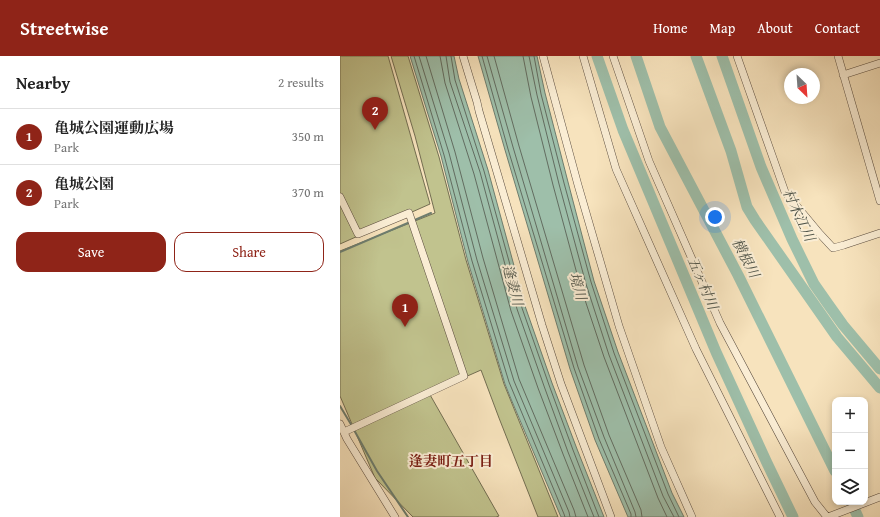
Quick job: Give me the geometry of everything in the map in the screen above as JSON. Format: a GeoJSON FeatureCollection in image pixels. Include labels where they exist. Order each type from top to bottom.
{"type":"FeatureCollection","features":[{"type":"Feature","properties":{"kind":"street"},"geometry":{"type":"LineString","coordinates":[[463,56],[542,325],[561,384],[611,517]]}},
{"type":"Feature","properties":{"kind":"street"},"geometry":{"type":"LineString","coordinates":[[543,56],[578,185],[619,326],[661,447],[692,517]]}},
{"type":"Feature","properties":{"kind":"street"},"geometry":{"type":"LineString","coordinates":[[583,56],[616,169],[696,349],[780,517]]}},
{"type":"Feature","properties":{"kind":"street"},"geometry":{"type":"LineString","coordinates":[[613,56],[649,162],[720,323],[815,502],[828,517],[880,497]]}},
{"type":"Feature","properties":{"kind":"street"},"geometry":{"type":"LineString","coordinates":[[737,56],[785,192],[833,248],[880,233]]}},
{"type":"Feature","properties":{"kind":"street"},"geometry":{"type":"LineString","coordinates":[[838,56],[880,201]]}},
{"type":"Feature","properties":{"kind":"street"},"geometry":{"type":"LineString","coordinates":[[843,75],[880,63]]}},
{"type":"Feature","properties":{"kind":"street"},"geometry":{"type":"LineString","coordinates":[[340,198],[358,234],[409,213],[464,376],[344,437]]}},
{"type":"Feature","properties":{"kind":"street"},"geometry":{"type":"LineString","coordinates":[[340,424],[344,437],[395,517]]}},
{"type":"Feature","properties":{"kind":"green space"},"geometry":{"type":"Polygon","coordinates":[[[340,56],[388,56],[430,204],[340,244],[340,56]]]}},
{"type":"Feature","properties":{"kind":"green space"},"geometry":{"type":"Polygon","coordinates":[[[391,56],[408,56],[439,157],[466,260],[504,384],[558,517],[538,517],[481,370],[429,393],[499,516],[496,517],[413,517],[375,478],[340,396],[340,251],[435,213],[415,136],[391,56]]]}},
{"type":"Feature","properties":{"kind":"water","name":"逢妻川"},"geometry":{"type":"Polygon","coordinates":[[[410,56],[454,56],[459,79],[488,170],[525,306],[552,383],[604,517],[561,517],[511,399],[505,384],[468,262],[441,156],[410,56]]]}},
{"type":"Feature","properties":{"kind":"water","name":"境川"},"geometry":{"type":"Polygon","coordinates":[[[478,56],[537,56],[545,93],[594,281],[618,352],[672,493],[684,517],[628,517],[595,440],[570,369],[478,56]]]}},
{"type":"Feature","properties":{"kind":"waterway","name":"五ヶ村川"},"geometry":{"type":"LineString","coordinates":[[597,56],[623,130],[716,352],[793,517]]}},
{"type":"Feature","properties":{"kind":"waterway","name":"横根川"},"geometry":{"type":"LineString","coordinates":[[636,56],[660,127],[738,275],[834,469]]}},
{"type":"Feature","properties":{"kind":"waterway"},"geometry":{"type":"LineString","coordinates":[[696,56],[731,151],[747,207],[837,337],[880,388]]}},
{"type":"Feature","properties":{"kind":"waterway","name":"村木江川"},"geometry":{"type":"LineString","coordinates":[[722,56],[761,167],[792,239],[814,284],[843,325],[880,369]]}},
{"type":"Feature","properties":{"kind":"waterway"},"geometry":{"type":"LineString","coordinates":[[340,252],[431,213]]}},
{"type":"Feature","properties":{"kind":"waterway"},"geometry":{"type":"LineString","coordinates":[[340,406],[352,426]]}},
{"type":"Feature","properties":{"kind":"waterway"},"geometry":{"type":"LineString","coordinates":[[354,430],[377,471],[408,517]]}},
{"type":"Feature","properties":{"kind":"waterway","name":"横根川"},"geometry":{"type":"LineString","coordinates":[[852,505],[858,517]]}},
{"type":"Feature","properties":{"kind":"place","name":"亀城公園"},"geometry":{"type":"Point","coordinates":[375,130]}},
{"type":"Feature","properties":{"kind":"place","name":"亀城公園運動広場"},"geometry":{"type":"Point","coordinates":[405,327]}},
{"type":"Feature","properties":{"kind":"district","name":"逢妻町五丁目"},"geometry":{"type":"Point","coordinates":[451,461]}}]}
